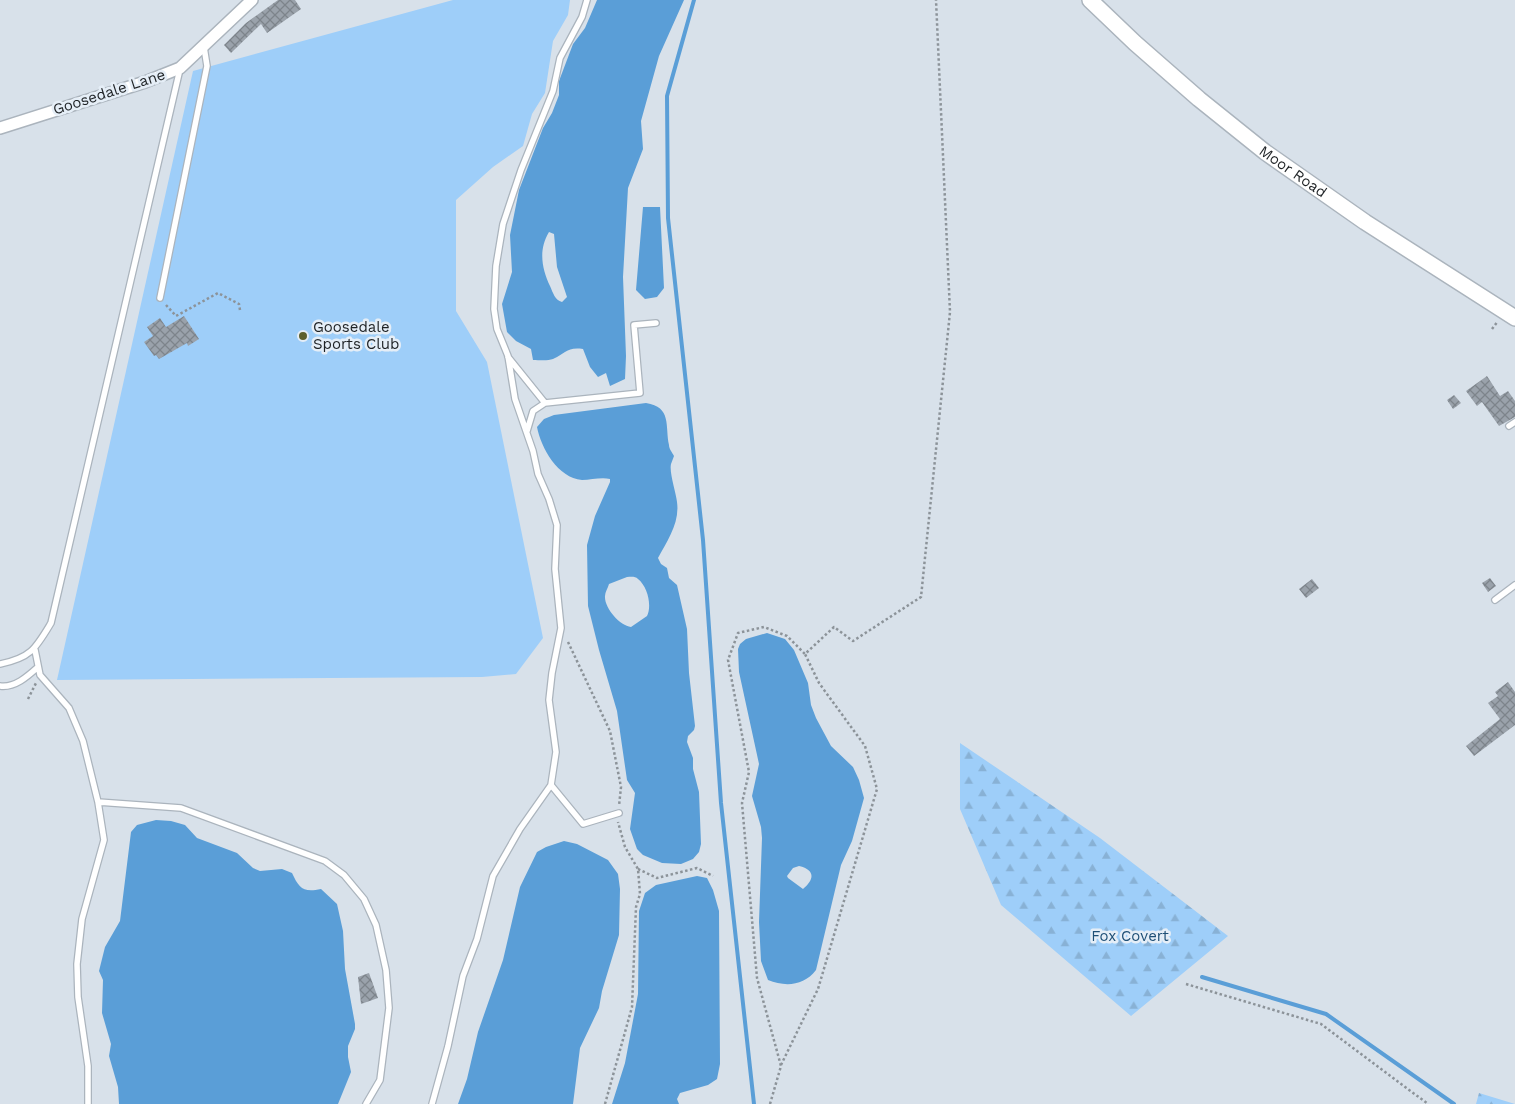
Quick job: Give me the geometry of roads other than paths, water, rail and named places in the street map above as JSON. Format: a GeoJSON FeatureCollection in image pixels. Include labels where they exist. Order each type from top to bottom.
{"type":"FeatureCollection","features":[{"type":"Feature","properties":{"kind":"main road","name":"Moor Road"},"geometry":{"type":"LineString","coordinates":[[1090,0],[1135,43],[1199,99],[1265,152],[1365,222],[1515,318]]}},
{"type":"Feature","properties":{"kind":"street","name":"Goosedale Lane"},"geometry":{"type":"LineString","coordinates":[[0,128],[144,82],[180,68],[252,0]]}},
{"type":"Feature","properties":{"kind":"lane"},"geometry":{"type":"LineString","coordinates":[[432,1104],[448,1046],[463,976],[477,939],[493,876],[520,829],[551,785],[556,752],[549,700],[561,628],[555,569],[557,526],[549,499],[538,474],[527,431],[515,399],[508,356],[497,328],[494,309],[496,266],[503,224],[521,170],[553,91],[560,58],[582,17],[587,0]]}},
{"type":"Feature","properties":{"kind":"lane"},"geometry":{"type":"LineString","coordinates":[[160,298],[207,66],[204,46]]}},
{"type":"Feature","properties":{"kind":"lane"},"geometry":{"type":"LineString","coordinates":[[0,664],[12,662],[35,650],[51,623],[180,68]]}},
{"type":"Feature","properties":{"kind":"lane"},"geometry":{"type":"LineString","coordinates":[[527,431],[534,411],[545,403],[640,394],[634,325],[656,323]]}},
{"type":"Feature","properties":{"kind":"lane"},"geometry":{"type":"LineString","coordinates":[[508,356],[545,403]]}},
{"type":"Feature","properties":{"kind":"lane"},"geometry":{"type":"LineString","coordinates":[[1495,600],[1515,585]]}},
{"type":"Feature","properties":{"kind":"lane"},"geometry":{"type":"LineString","coordinates":[[35,650],[40,675],[69,708],[83,741],[98,802],[104,840],[82,919],[77,964],[78,997],[88,1066],[88,1104]]}},
{"type":"Feature","properties":{"kind":"lane"},"geometry":{"type":"LineString","coordinates":[[0,686],[23,680],[38,667]]}},
{"type":"Feature","properties":{"kind":"lane"},"geometry":{"type":"LineString","coordinates":[[551,785],[583,824],[619,813]]}},
{"type":"Feature","properties":{"kind":"lane"},"geometry":{"type":"LineString","coordinates":[[98,802],[181,808],[325,861],[344,875],[364,899],[376,925],[386,970],[389,1008],[380,1080],[366,1104]]}},
{"type":"Feature","properties":{"kind":"waterway"},"geometry":{"type":"LineString","coordinates":[[694,0],[667,96],[668,218],[703,540],[721,803],[754,1104]]}},
{"type":"Feature","properties":{"kind":"waterway"},"geometry":{"type":"LineString","coordinates":[[1202,977],[1326,1014],[1454,1104]]}},
{"type":"Feature","properties":{"kind":"place","name":"Goosedale Sports Club"},"geometry":{"type":"Point","coordinates":[303,336]}},
{"type":"Feature","properties":{"kind":"park label","name":"Fox Covert"},"geometry":{"type":"Point","coordinates":[1130,936]}}]}
